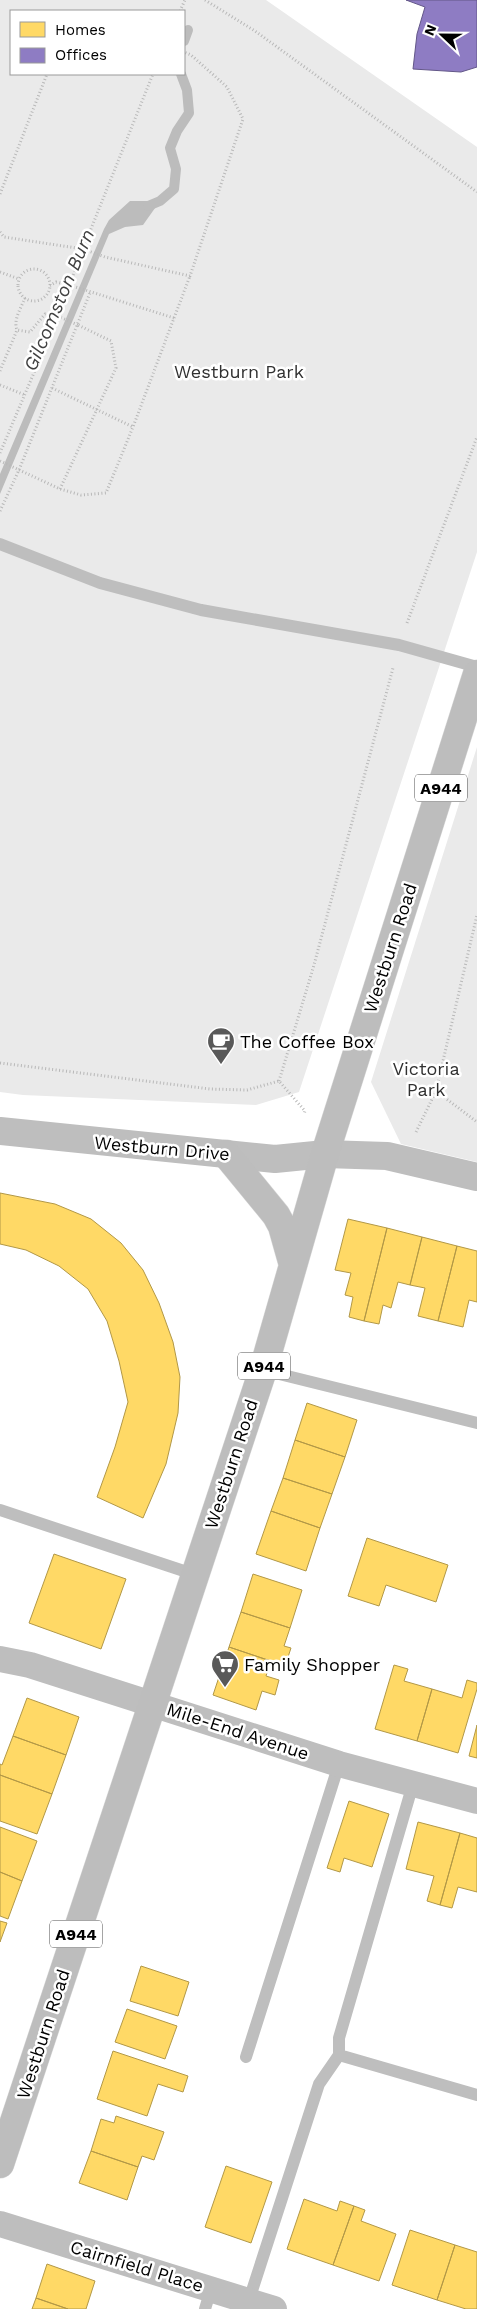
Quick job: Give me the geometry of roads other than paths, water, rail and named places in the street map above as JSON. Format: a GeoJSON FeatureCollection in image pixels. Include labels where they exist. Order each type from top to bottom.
{"type":"FeatureCollection","features":[{"type":"Feature","properties":{"kind":"main road","name":"Westburn Road"},"geometry":{"type":"LineString","coordinates":[[0,2164],[263,1370],[325,1154],[477,674]]}},
{"type":"Feature","properties":{"kind":"main road"},"geometry":{"type":"LineString","coordinates":[[226,1154],[276,1215],[282,1226],[293,1265]]}},
{"type":"Feature","properties":{"kind":"street","name":"Westburn Drive"},"geometry":{"type":"LineString","coordinates":[[0,1131],[275,1159],[325,1154],[388,1156],[477,1178]]}},
{"type":"Feature","properties":{"kind":"street","name":"Mile-End Avenue"},"geometry":{"type":"LineString","coordinates":[[0,1659],[30,1665],[339,1764],[477,1801]]}},
{"type":"Feature","properties":{"kind":"street","name":"Cairnfield Place"},"geometry":{"type":"LineString","coordinates":[[0,2224],[208,2299],[249,2300],[274,2309]]}},
{"type":"Feature","properties":{"kind":"lane"},"geometry":{"type":"LineString","coordinates":[[0,544],[100,583],[201,610],[400,645],[477,668]]}},
{"type":"Feature","properties":{"kind":"lane"},"geometry":{"type":"LineString","coordinates":[[263,1370],[477,1424]]}},
{"type":"Feature","properties":{"kind":"lane"},"geometry":{"type":"LineString","coordinates":[[0,1510],[196,1575]]}},
{"type":"Feature","properties":{"kind":"lane"},"geometry":{"type":"LineString","coordinates":[[246,2057],[339,1764]]}},
{"type":"Feature","properties":{"kind":"lane"},"geometry":{"type":"LineString","coordinates":[[249,2300],[319,2084],[339,2055],[339,2038],[413,1784]]}},
{"type":"Feature","properties":{"kind":"lane"},"geometry":{"type":"LineString","coordinates":[[339,2055],[477,2095]]}},
{"type":"Feature","properties":{"kind":"waterway","name":"Gilcomston Burn"},"geometry":{"type":"LineString","coordinates":[[185,38],[188,30]]}},
{"type":"Feature","properties":{"kind":"waterway","name":"Gilcomston Burn"},"geometry":{"type":"LineString","coordinates":[[148,206],[160,201],[174,189],[176,169],[170,148],[177,131],[189,113],[187,90],[181,75]]}},
{"type":"Feature","properties":{"kind":"place","name":"The Coffee Box"},"geometry":{"type":"Point","coordinates":[221,1065]}},
{"type":"Feature","properties":{"kind":"place","name":"Family Shopper"},"geometry":{"type":"Point","coordinates":[225,1688]}},
{"type":"Feature","properties":{"kind":"park label","name":"Westburn Park"},"geometry":{"type":"Point","coordinates":[239,371]}},
{"type":"Feature","properties":{"kind":"park label","name":"Victoria Park"},"geometry":{"type":"Point","coordinates":[426,1078]}}]}
